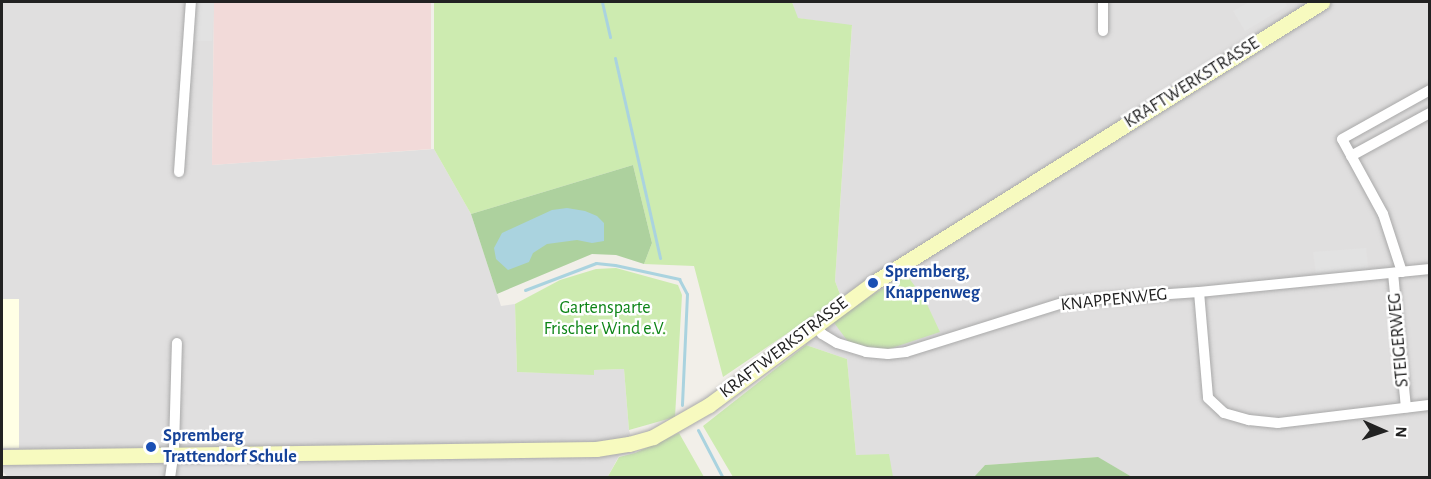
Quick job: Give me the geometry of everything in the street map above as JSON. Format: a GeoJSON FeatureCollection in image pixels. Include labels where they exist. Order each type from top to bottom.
{"type":"FeatureCollection","features":[{"type":"Feature","properties":{"kind":"main road","name":"KRAFTWERKSTRASSE"},"geometry":{"type":"LineString","coordinates":[[2,457],[596,449],[629,444],[653,437],[700,411],[814,324],[887,274],[1322,2]]}},
{"type":"Feature","properties":{"kind":"street"},"geometry":{"type":"LineString","coordinates":[[179,172],[191,2]]}},
{"type":"Feature","properties":{"kind":"street"},"geometry":{"type":"LineString","coordinates":[[1103,2],[1103,31]]}},
{"type":"Feature","properties":{"kind":"street"},"geometry":{"type":"LineString","coordinates":[[1430,90],[1342,139],[1351,156],[1430,113]]}},
{"type":"Feature","properties":{"kind":"street"},"geometry":{"type":"LineString","coordinates":[[1371,124],[1381,141]]}},
{"type":"Feature","properties":{"kind":"street","name":"STEIGERWEG"},"geometry":{"type":"LineString","coordinates":[[1351,156],[1383,214],[1397,272],[1406,407]]}},
{"type":"Feature","properties":{"kind":"street","name":"KNAPPENWEG"},"geometry":{"type":"LineString","coordinates":[[814,324],[822,334],[837,343],[866,352],[888,354],[906,352],[1069,301],[1199,292],[1430,268]]}},
{"type":"Feature","properties":{"kind":"street","name":"STEIGERWEG"},"geometry":{"type":"LineString","coordinates":[[1199,292],[1208,398],[1224,413],[1249,420],[1278,423],[1430,405]]}},
{"type":"Feature","properties":{"kind":"street"},"geometry":{"type":"LineString","coordinates":[[170,477],[174,455],[177,343]]}},
{"type":"Feature","properties":{"kind":"shaded area"},"geometry":{"type":"Polygon","coordinates":[[[2,2],[214,2],[212,165],[434,149],[471,214],[501,306],[515,304],[517,372],[594,374],[593,370],[624,369],[629,430],[635,453],[619,456],[607,478],[8,477],[2,471],[2,2]]]}},
{"type":"Feature","properties":{"kind":"shaded area"},"geometry":{"type":"Polygon","coordinates":[[[195,2],[214,2],[212,41],[192,41],[195,2]]]}},
{"type":"Feature","properties":{"kind":"shaded area"},"geometry":{"type":"Polygon","coordinates":[[[214,2],[431,2],[431,149],[212,165],[214,2]]]}},
{"type":"Feature","properties":{"kind":"shaded area"},"geometry":{"type":"Polygon","coordinates":[[[792,2],[1429,2],[1429,477],[1132,477],[1097,457],[985,465],[974,477],[892,478],[856,455],[847,359],[806,345],[802,322],[841,297],[835,281],[852,26],[797,18],[792,2]]]}},
{"type":"Feature","properties":{"kind":"shaded area"},"geometry":{"type":"Polygon","coordinates":[[[1249,2],[1285,2],[1287,6],[1245,31],[1233,11],[1249,2]]]}},
{"type":"Feature","properties":{"kind":"shaded area"},"geometry":{"type":"Polygon","coordinates":[[[1366,248],[1369,275],[1317,280],[1313,252],[1366,248]]]}},
{"type":"Feature","properties":{"kind":"shaded area"},"geometry":{"type":"Polygon","coordinates":[[[2,299],[19,299],[19,448],[2,448],[2,299]]]}},
{"type":"Feature","properties":{"kind":"green space"},"geometry":{"type":"Polygon","coordinates":[[[434,2],[792,2],[798,18],[852,25],[835,281],[841,297],[723,377],[694,266],[644,264],[652,243],[633,165],[471,214],[434,149],[434,2]]]}},
{"type":"Feature","properties":{"kind":"green space"},"geometry":{"type":"Polygon","coordinates":[[[633,165],[652,243],[644,264],[616,255],[592,254],[497,294],[471,214],[633,165]]]}},
{"type":"Feature","properties":{"kind":"green space","name":"Gartensparte Frischer Wind e.V."},"geometry":{"type":"Polygon","coordinates":[[[616,268],[678,285],[682,295],[675,417],[629,430],[624,369],[594,370],[594,375],[517,372],[515,304],[560,280],[596,269],[616,268]]]}},
{"type":"Feature","properties":{"kind":"green space"},"geometry":{"type":"Polygon","coordinates":[[[906,274],[925,300],[940,332],[886,350],[849,343],[832,320],[906,274]]]}},
{"type":"Feature","properties":{"kind":"green space"},"geometry":{"type":"Polygon","coordinates":[[[806,345],[847,359],[856,455],[889,454],[893,477],[733,477],[703,426],[806,345]]]}},
{"type":"Feature","properties":{"kind":"green space"},"geometry":{"type":"Polygon","coordinates":[[[679,433],[704,477],[607,478],[619,457],[635,453],[679,433]]]}},
{"type":"Feature","properties":{"kind":"green space"},"geometry":{"type":"Polygon","coordinates":[[[1098,457],[1132,477],[974,477],[985,465],[1098,457]]]}},
{"type":"Feature","properties":{"kind":"water"},"geometry":{"type":"Polygon","coordinates":[[[567,208],[597,216],[604,223],[604,241],[592,243],[577,240],[547,244],[533,253],[529,262],[508,270],[496,259],[494,248],[502,233],[552,210],[567,208]]]}},
{"type":"Feature","properties":{"kind":"waterway"},"geometry":{"type":"LineString","coordinates":[[602,2],[610,37]]}},
{"type":"Feature","properties":{"kind":"waterway"},"geometry":{"type":"LineString","coordinates":[[615,58],[660,258]]}},
{"type":"Feature","properties":{"kind":"waterway"},"geometry":{"type":"LineString","coordinates":[[525,290],[596,263],[679,279],[687,294],[682,405]]}},
{"type":"Feature","properties":{"kind":"waterway"},"geometry":{"type":"LineString","coordinates":[[698,430],[723,478]]}},
{"type":"Feature","properties":{"kind":"place","name":"Spremberg, Knappenweg"},"geometry":{"type":"Point","coordinates":[873,283]}},
{"type":"Feature","properties":{"kind":"place","name":"Spremberg Trattendorf Schule"},"geometry":{"type":"Point","coordinates":[151,447]}}]}
